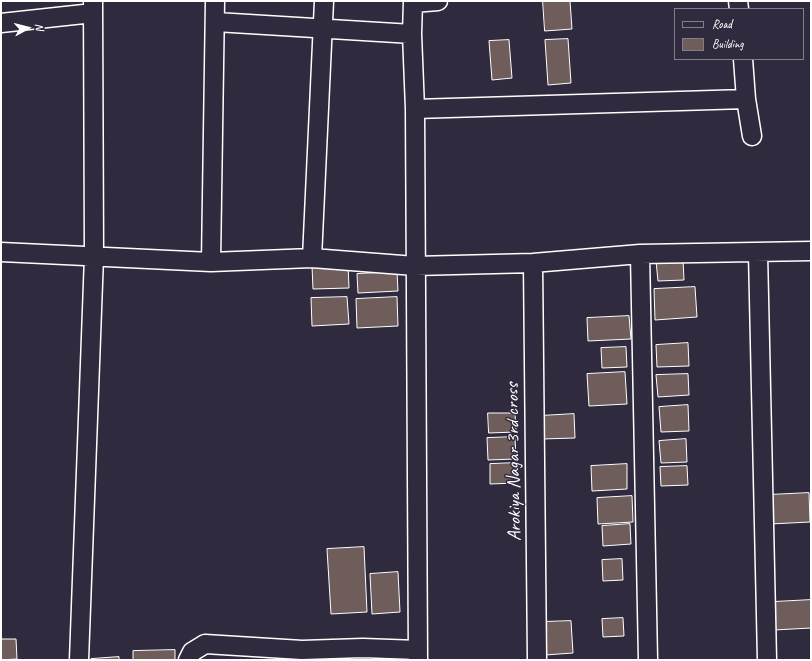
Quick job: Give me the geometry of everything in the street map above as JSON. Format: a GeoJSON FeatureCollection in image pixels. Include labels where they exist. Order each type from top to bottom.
{"type":"FeatureCollection","features":[{"type":"Feature","properties":{"kind":"street"},"geometry":{"type":"LineString","coordinates":[[211,262],[216,22],[215,1]]}},
{"type":"Feature","properties":{"kind":"street"},"geometry":{"type":"LineString","coordinates":[[312,258],[324,1]]}},
{"type":"Feature","properties":{"kind":"street"},"geometry":{"type":"LineString","coordinates":[[188,660],[192,652],[205,644],[302,655],[363,648],[418,655],[415,109],[412,34],[413,2],[438,1]]}},
{"type":"Feature","properties":{"kind":"street"},"geometry":{"type":"LineString","coordinates":[[1,23],[93,7],[94,256],[79,660]]}},
{"type":"Feature","properties":{"kind":"street"},"geometry":{"type":"LineString","coordinates":[[216,22],[412,34]]}},
{"type":"Feature","properties":{"kind":"street"},"geometry":{"type":"LineString","coordinates":[[743,60],[746,99],[752,136]]}},
{"type":"Feature","properties":{"kind":"street"},"geometry":{"type":"LineString","coordinates":[[415,109],[746,99]]}},
{"type":"Feature","properties":{"kind":"street"},"geometry":{"type":"LineString","coordinates":[[1,252],[211,262],[312,258],[415,266],[533,263],[640,254],[811,252]]}},
{"type":"Feature","properties":{"kind":"street"},"geometry":{"type":"LineString","coordinates":[[758,253],[766,660]]}},
{"type":"Feature","properties":{"kind":"street"},"geometry":{"type":"LineString","coordinates":[[640,254],[648,660]]}},
{"type":"Feature","properties":{"kind":"street","name":"Arokiya Nagar 3rd cross"},"geometry":{"type":"LineString","coordinates":[[533,263],[538,660]]}},
{"type":"Feature","properties":{"kind":"building"},"geometry":{"type":"Polygon","coordinates":[[[543,1],[570,1],[572,29],[545,31],[543,1]]]}},
{"type":"Feature","properties":{"kind":"building"},"geometry":{"type":"Polygon","coordinates":[[[568,39],[571,83],[548,85],[545,40],[568,39]]]}},
{"type":"Feature","properties":{"kind":"building"},"geometry":{"type":"Polygon","coordinates":[[[509,40],[512,78],[492,80],[489,41],[509,40]]]}},
{"type":"Feature","properties":{"kind":"building"},"geometry":{"type":"Polygon","coordinates":[[[683,259],[684,280],[658,281],[656,261],[683,259]]]}},
{"type":"Feature","properties":{"kind":"building"},"geometry":{"type":"Polygon","coordinates":[[[348,264],[349,288],[313,289],[312,266],[348,264]]]}},
{"type":"Feature","properties":{"kind":"building"},"geometry":{"type":"Polygon","coordinates":[[[397,272],[398,291],[358,293],[357,274],[397,272]]]}},
{"type":"Feature","properties":{"kind":"building"},"geometry":{"type":"Polygon","coordinates":[[[695,287],[697,317],[655,320],[654,289],[695,287]]]}},
{"type":"Feature","properties":{"kind":"building"},"geometry":{"type":"Polygon","coordinates":[[[347,297],[349,324],[312,326],[311,298],[347,297]]]}},
{"type":"Feature","properties":{"kind":"building"},"geometry":{"type":"Polygon","coordinates":[[[397,297],[398,326],[357,328],[356,299],[397,297]]]}},
{"type":"Feature","properties":{"kind":"building"},"geometry":{"type":"Polygon","coordinates":[[[629,316],[631,339],[588,341],[587,318],[629,316]]]}},
{"type":"Feature","properties":{"kind":"building"},"geometry":{"type":"Polygon","coordinates":[[[688,343],[689,366],[657,367],[656,345],[688,343]]]}},
{"type":"Feature","properties":{"kind":"building"},"geometry":{"type":"Polygon","coordinates":[[[626,347],[627,367],[602,368],[601,348],[626,347]]]}},
{"type":"Feature","properties":{"kind":"building"},"geometry":{"type":"Polygon","coordinates":[[[625,372],[627,404],[589,406],[587,374],[625,372]]]}},
{"type":"Feature","properties":{"kind":"building"},"geometry":{"type":"Polygon","coordinates":[[[688,374],[689,395],[658,397],[656,375],[688,374]]]}},
{"type":"Feature","properties":{"kind":"building"},"geometry":{"type":"Polygon","coordinates":[[[688,405],[689,431],[661,432],[659,407],[688,405]]]}},
{"type":"Feature","properties":{"kind":"building"},"geometry":{"type":"Polygon","coordinates":[[[488,413],[515,413],[516,432],[489,433],[488,413]]]}},
{"type":"Feature","properties":{"kind":"building"},"geometry":{"type":"Polygon","coordinates":[[[574,414],[575,438],[541,439],[540,416],[574,414]]]}},
{"type":"Feature","properties":{"kind":"building"},"geometry":{"type":"Polygon","coordinates":[[[515,437],[516,459],[488,460],[487,438],[515,437]]]}},
{"type":"Feature","properties":{"kind":"building"},"geometry":{"type":"Polygon","coordinates":[[[686,439],[687,462],[661,463],[659,441],[686,439]]]}},
{"type":"Feature","properties":{"kind":"building"},"geometry":{"type":"Polygon","coordinates":[[[517,463],[517,483],[490,484],[490,464],[517,463]]]}},
{"type":"Feature","properties":{"kind":"building"},"geometry":{"type":"Polygon","coordinates":[[[627,464],[627,489],[592,491],[591,466],[627,464]]]}},
{"type":"Feature","properties":{"kind":"building"},"geometry":{"type":"Polygon","coordinates":[[[687,466],[688,485],[661,486],[660,467],[687,466]]]}},
{"type":"Feature","properties":{"kind":"building"},"geometry":{"type":"Polygon","coordinates":[[[809,493],[810,522],[770,524],[768,495],[809,493]]]}},
{"type":"Feature","properties":{"kind":"building"},"geometry":{"type":"Polygon","coordinates":[[[632,496],[633,522],[598,524],[597,498],[632,496]]]}},
{"type":"Feature","properties":{"kind":"building"},"geometry":{"type":"Polygon","coordinates":[[[630,524],[631,544],[603,546],[602,526],[630,524]]]}},
{"type":"Feature","properties":{"kind":"building"},"geometry":{"type":"Polygon","coordinates":[[[364,547],[367,612],[331,614],[327,549],[364,547]]]}},
{"type":"Feature","properties":{"kind":"building"},"geometry":{"type":"Polygon","coordinates":[[[622,559],[623,580],[603,581],[602,560],[622,559]]]}},
{"type":"Feature","properties":{"kind":"building"},"geometry":{"type":"Polygon","coordinates":[[[398,572],[400,612],[372,614],[370,574],[398,572]]]}},
{"type":"Feature","properties":{"kind":"building"},"geometry":{"type":"Polygon","coordinates":[[[811,600],[811,628],[774,630],[773,602],[811,600]]]}},
{"type":"Feature","properties":{"kind":"building"},"geometry":{"type":"Polygon","coordinates":[[[623,618],[624,636],[603,637],[602,619],[623,618]]]}},
{"type":"Feature","properties":{"kind":"building"},"geometry":{"type":"Polygon","coordinates":[[[571,621],[573,653],[545,655],[543,622],[571,621]]]}},
{"type":"Feature","properties":{"kind":"building"},"geometry":{"type":"Polygon","coordinates":[[[1,639],[16,639],[17,659],[1,660],[1,639]]]}},
{"type":"Feature","properties":{"kind":"building"},"geometry":{"type":"Polygon","coordinates":[[[175,650],[175,660],[133,660],[133,651],[175,650]]]}},
{"type":"Feature","properties":{"kind":"building"},"geometry":{"type":"Polygon","coordinates":[[[119,657],[119,660],[91,660],[91,659],[119,657]]]}}]}
